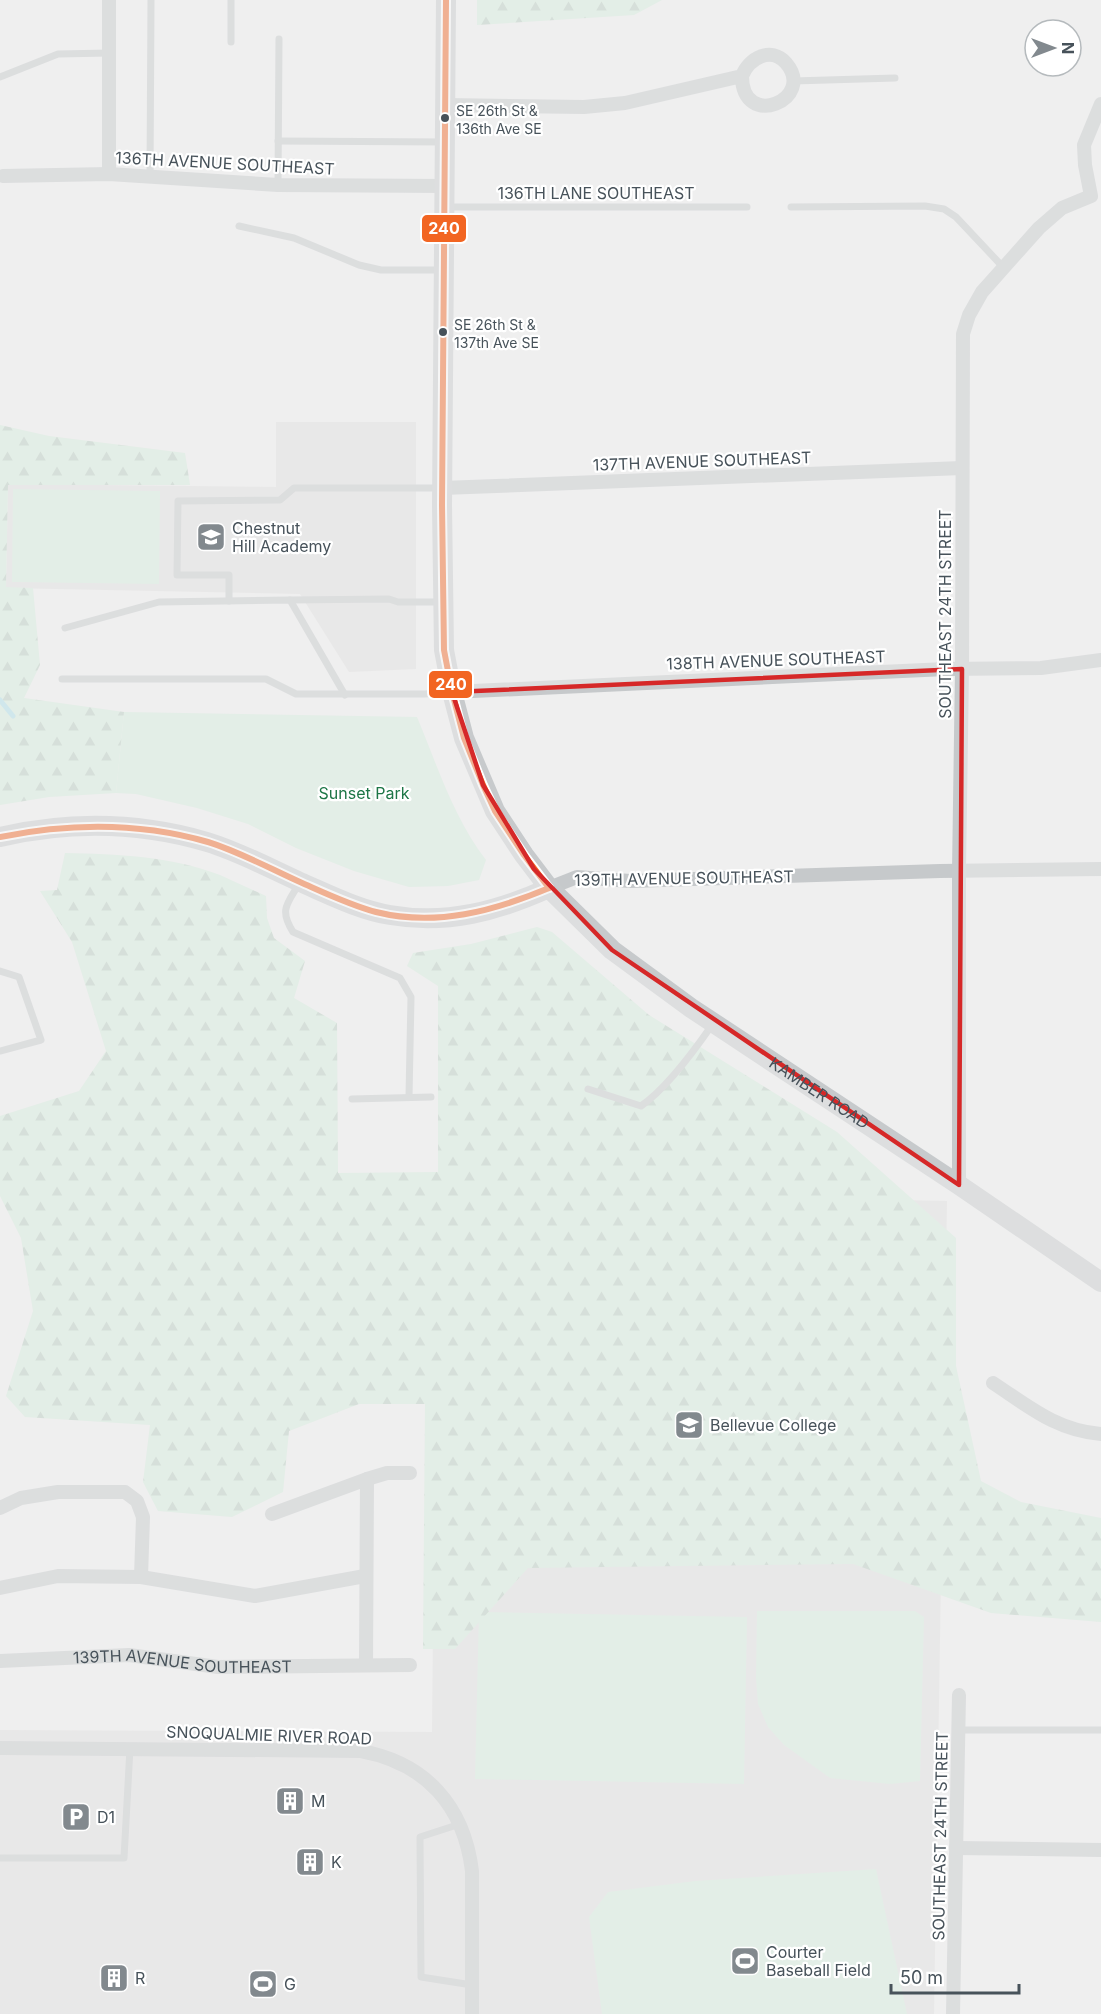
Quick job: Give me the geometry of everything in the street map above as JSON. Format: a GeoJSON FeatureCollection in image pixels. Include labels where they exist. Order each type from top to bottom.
{"type":"FeatureCollection","features":[{"type":"Feature","properties":{"kind":"street"},"geometry":{"type":"LineString","coordinates":[[109,0],[110,174]]}},
{"type":"Feature","properties":{"kind":"street","name":"KAMBER ROAD"},"geometry":{"type":"LineString","coordinates":[[446,0],[442,488],[444,650],[464,738],[495,811],[549,888],[612,950],[714,1022],[1101,1282]]}},
{"type":"Feature","properties":{"kind":"street"},"geometry":{"type":"LineString","coordinates":[[765,55],[782,59],[792,73],[793,81],[787,97],[773,106],[765,106],[749,99],[744,92],[742,76],[750,61],[765,55]]}},
{"type":"Feature","properties":{"kind":"street"},"geometry":{"type":"LineString","coordinates":[[446,105],[584,107],[625,103],[742,76]]}},
{"type":"Feature","properties":{"kind":"street","name":"SOUTHEAST 24TH STREET"},"geometry":{"type":"LineString","coordinates":[[959,1185],[963,334],[969,315],[982,292],[1039,228],[1062,208],[1096,195],[1085,165],[1084,145],[1101,104]]}},
{"type":"Feature","properties":{"kind":"street","name":"136TH AVENUE SOUTHEAST"},"geometry":{"type":"LineString","coordinates":[[2,175],[110,174],[278,185],[445,186]]}},
{"type":"Feature","properties":{"kind":"street","name":"137TH AVENUE SOUTHEAST"},"geometry":{"type":"LineString","coordinates":[[442,488],[962,468]]}},
{"type":"Feature","properties":{"kind":"street","name":"138TH AVENUE SOUTHEAST"},"geometry":{"type":"LineString","coordinates":[[452,692],[962,669],[1041,668],[1101,660]]}},
{"type":"Feature","properties":{"kind":"street","name":"139TH AVENUE SOUTHEAST"},"geometry":{"type":"LineString","coordinates":[[0,837],[52,828],[102,825],[144,828],[209,842],[245,855],[300,882],[365,909],[391,915],[435,917],[486,912],[516,903],[577,877],[630,881],[1101,869]]}},
{"type":"Feature","properties":{"kind":"street"},"geometry":{"type":"LineString","coordinates":[[993,1383],[1058,1425],[1076,1431],[1101,1434]]}},
{"type":"Feature","properties":{"kind":"street"},"geometry":{"type":"LineString","coordinates":[[272,1514],[387,1473],[410,1473]]}},
{"type":"Feature","properties":{"kind":"street"},"geometry":{"type":"LineString","coordinates":[[366,1665],[367,1479]]}},
{"type":"Feature","properties":{"kind":"street"},"geometry":{"type":"LineString","coordinates":[[0,1508],[21,1498],[58,1492],[125,1492],[137,1501],[143,1517],[141,1577]]}},
{"type":"Feature","properties":{"kind":"street"},"geometry":{"type":"LineString","coordinates":[[0,1588],[58,1576],[141,1577],[255,1596],[365,1576]]}},
{"type":"Feature","properties":{"kind":"street","name":"139TH AVENUE SOUTHEAST"},"geometry":{"type":"LineString","coordinates":[[0,1661],[129,1655],[218,1666],[410,1665]]}},
{"type":"Feature","properties":{"kind":"street","name":"SOUTHEAST 24TH STREET"},"geometry":{"type":"LineString","coordinates":[[953,2014],[959,1695]]}},
{"type":"Feature","properties":{"kind":"street","name":"SNOQUALMIE RIVER ROAD"},"geometry":{"type":"LineString","coordinates":[[0,1748],[312,1749],[362,1751],[399,1761],[432,1784],[452,1808],[470,1850],[472,2014]]}},
{"type":"Feature","properties":{"kind":"street"},"geometry":{"type":"LineString","coordinates":[[956,1848],[1101,1850]]}},
{"type":"Feature","properties":{"kind":"lane"},"geometry":{"type":"LineString","coordinates":[[150,177],[151,0]]}},
{"type":"Feature","properties":{"kind":"lane"},"geometry":{"type":"LineString","coordinates":[[231,0],[231,42]]}},
{"type":"Feature","properties":{"kind":"lane"},"geometry":{"type":"LineString","coordinates":[[278,185],[279,39]]}},
{"type":"Feature","properties":{"kind":"lane"},"geometry":{"type":"LineString","coordinates":[[0,77],[58,54],[109,53]]}},
{"type":"Feature","properties":{"kind":"lane"},"geometry":{"type":"LineString","coordinates":[[793,81],[895,78]]}},
{"type":"Feature","properties":{"kind":"lane"},"geometry":{"type":"LineString","coordinates":[[278,141],[446,142]]}},
{"type":"Feature","properties":{"kind":"lane"},"geometry":{"type":"LineString","coordinates":[[791,207],[925,206],[944,209],[956,218],[1003,267]]}},
{"type":"Feature","properties":{"kind":"lane","name":"136TH LANE SOUTHEAST"},"geometry":{"type":"LineString","coordinates":[[445,207],[747,207]]}},
{"type":"Feature","properties":{"kind":"lane"},"geometry":{"type":"LineString","coordinates":[[239,226],[294,237],[359,265],[381,270],[444,270]]}},
{"type":"Feature","properties":{"kind":"lane"},"geometry":{"type":"LineString","coordinates":[[229,601],[229,575],[177,575],[178,501],[280,500],[294,488],[442,488]]}},
{"type":"Feature","properties":{"kind":"lane"},"geometry":{"type":"LineString","coordinates":[[65,627],[159,602],[389,599],[398,602],[443,602]]}},
{"type":"Feature","properties":{"kind":"lane"},"geometry":{"type":"LineString","coordinates":[[290,600],[345,695]]}},
{"type":"Feature","properties":{"kind":"lane"},"geometry":{"type":"LineString","coordinates":[[62,679],[266,679],[296,694],[452,692]]}},
{"type":"Feature","properties":{"kind":"lane"},"geometry":{"type":"LineString","coordinates":[[300,882],[286,906],[285,920],[293,932],[400,978],[411,997],[409,1098]]}},
{"type":"Feature","properties":{"kind":"lane"},"geometry":{"type":"LineString","coordinates":[[0,971],[20,977],[41,1040],[0,1051]]}},
{"type":"Feature","properties":{"kind":"lane"},"geometry":{"type":"LineString","coordinates":[[588,1089],[641,1106],[651,1099],[692,1054],[714,1022]]}},
{"type":"Feature","properties":{"kind":"lane"},"geometry":{"type":"LineString","coordinates":[[352,1099],[431,1097]]}},
{"type":"Feature","properties":{"kind":"lane"},"geometry":{"type":"LineString","coordinates":[[958,1730],[1101,1730]]}},
{"type":"Feature","properties":{"kind":"lane"},"geometry":{"type":"LineString","coordinates":[[0,1858],[124,1858],[130,1748]]}},
{"type":"Feature","properties":{"kind":"lane"},"geometry":{"type":"LineString","coordinates":[[460,1824],[420,1837],[421,1977],[472,1985]]}},
{"type":"Feature","properties":{"kind":"highlighted area"},"geometry":{"type":"Polygon","coordinates":[[[962,669],[959,1185],[612,950],[534,869],[483,785],[452,692],[962,669]]]}},
{"type":"Feature","properties":{"kind":"shaded area","name":"Chestnut Hill Academy"},"geometry":{"type":"Polygon","coordinates":[[[276,422],[416,422],[416,669],[349,672],[300,594],[6,588],[8,484],[276,487],[276,422]]]}},
{"type":"Feature","properties":{"kind":"shaded area","name":"Bellevue College"},"geometry":{"type":"Polygon","coordinates":[[[437,1191],[947,1201],[934,2014],[0,2014],[0,1730],[432,1732],[437,1191]]]}},
{"type":"Feature","properties":{"kind":"green space"},"geometry":{"type":"Polygon","coordinates":[[[477,0],[662,0],[634,15],[477,25],[477,0]]]}},
{"type":"Feature","properties":{"kind":"green space"},"geometry":{"type":"Polygon","coordinates":[[[0,425],[49,436],[185,453],[190,485],[8,485],[6,587],[33,588],[40,665],[24,698],[124,712],[116,793],[49,797],[0,805],[0,425]]]}},
{"type":"Feature","properties":{"kind":"green space"},"geometry":{"type":"Polygon","coordinates":[[[13,489],[160,491],[159,584],[12,582],[13,489]]]}},
{"type":"Feature","properties":{"kind":"green space","name":"Sunset Park"},"geometry":{"type":"Polygon","coordinates":[[[124,712],[417,717],[455,809],[486,860],[479,880],[448,886],[409,887],[354,871],[296,848],[248,824],[197,808],[136,794],[116,793],[124,712]]]}},
{"type":"Feature","properties":{"kind":"green space"},"geometry":{"type":"Polygon","coordinates":[[[65,853],[124,855],[182,864],[220,875],[266,896],[267,918],[274,938],[305,961],[294,998],[337,1023],[338,1173],[438,1172],[438,986],[407,966],[413,953],[471,944],[537,927],[552,932],[649,1015],[837,1132],[956,1238],[956,1366],[981,1481],[1021,1502],[1101,1518],[1101,1622],[991,1613],[853,1564],[528,1568],[455,1649],[423,1649],[425,1404],[359,1404],[289,1431],[283,1492],[232,1517],[158,1511],[143,1482],[150,1425],[25,1417],[6,1396],[33,1311],[21,1238],[0,1196],[0,1116],[79,1091],[106,1051],[72,942],[40,891],[57,890],[65,853]]]}},
{"type":"Feature","properties":{"kind":"green space"},"geometry":{"type":"Polygon","coordinates":[[[757,1611],[915,1611],[924,1617],[920,1781],[890,1784],[830,1778],[784,1745],[768,1727],[758,1704],[757,1611]]]}},
{"type":"Feature","properties":{"kind":"green space"},"geometry":{"type":"Polygon","coordinates":[[[479,1612],[747,1617],[744,1784],[475,1779],[479,1612]]]}},
{"type":"Feature","properties":{"kind":"green space","name":"Courter Baseball Field"},"geometry":{"type":"Polygon","coordinates":[[[876,1869],[907,2014],[602,2014],[589,1917],[608,1892],[695,1881],[876,1869]]]}},
{"type":"Feature","properties":{"kind":"waterway"},"geometry":{"type":"LineString","coordinates":[[0,700],[13,716]]}},
{"type":"Feature","properties":{"kind":"transit line","name":"240"},"geometry":{"type":"LineString","coordinates":[[446,0],[442,505],[444,650],[464,738],[483,785],[495,811],[549,888]]}},
{"type":"Feature","properties":{"kind":"transit line","name":"240"},"geometry":{"type":"LineString","coordinates":[[0,837],[78,827],[130,828],[182,835],[232,850],[357,906],[398,916],[443,917],[486,910],[549,888]]}},
{"type":"Feature","properties":{"kind":"place","name":"SE 26th St & 136th Ave SE"},"geometry":{"type":"Point","coordinates":[445,118]}},
{"type":"Feature","properties":{"kind":"place","name":"SE 26th St & 137th Ave SE"},"geometry":{"type":"Point","coordinates":[443,332]}},
{"type":"Feature","properties":{"kind":"place","name":"Chestnut Hill Academy"},"geometry":{"type":"Point","coordinates":[211,537]}},
{"type":"Feature","properties":{"kind":"place","name":"Bellevue College"},"geometry":{"type":"Point","coordinates":[689,1425]}},
{"type":"Feature","properties":{"kind":"place","name":"M"},"geometry":{"type":"Point","coordinates":[290,1801]}},
{"type":"Feature","properties":{"kind":"place","name":"D1"},"geometry":{"type":"Point","coordinates":[76,1817]}},
{"type":"Feature","properties":{"kind":"place","name":"K"},"geometry":{"type":"Point","coordinates":[310,1862]}},
{"type":"Feature","properties":{"kind":"place","name":"Courter Baseball Field"},"geometry":{"type":"Point","coordinates":[745,1961]}},
{"type":"Feature","properties":{"kind":"place","name":"R"},"geometry":{"type":"Point","coordinates":[114,1978]}},
{"type":"Feature","properties":{"kind":"place","name":"G"},"geometry":{"type":"Point","coordinates":[263,1984]}}]}
